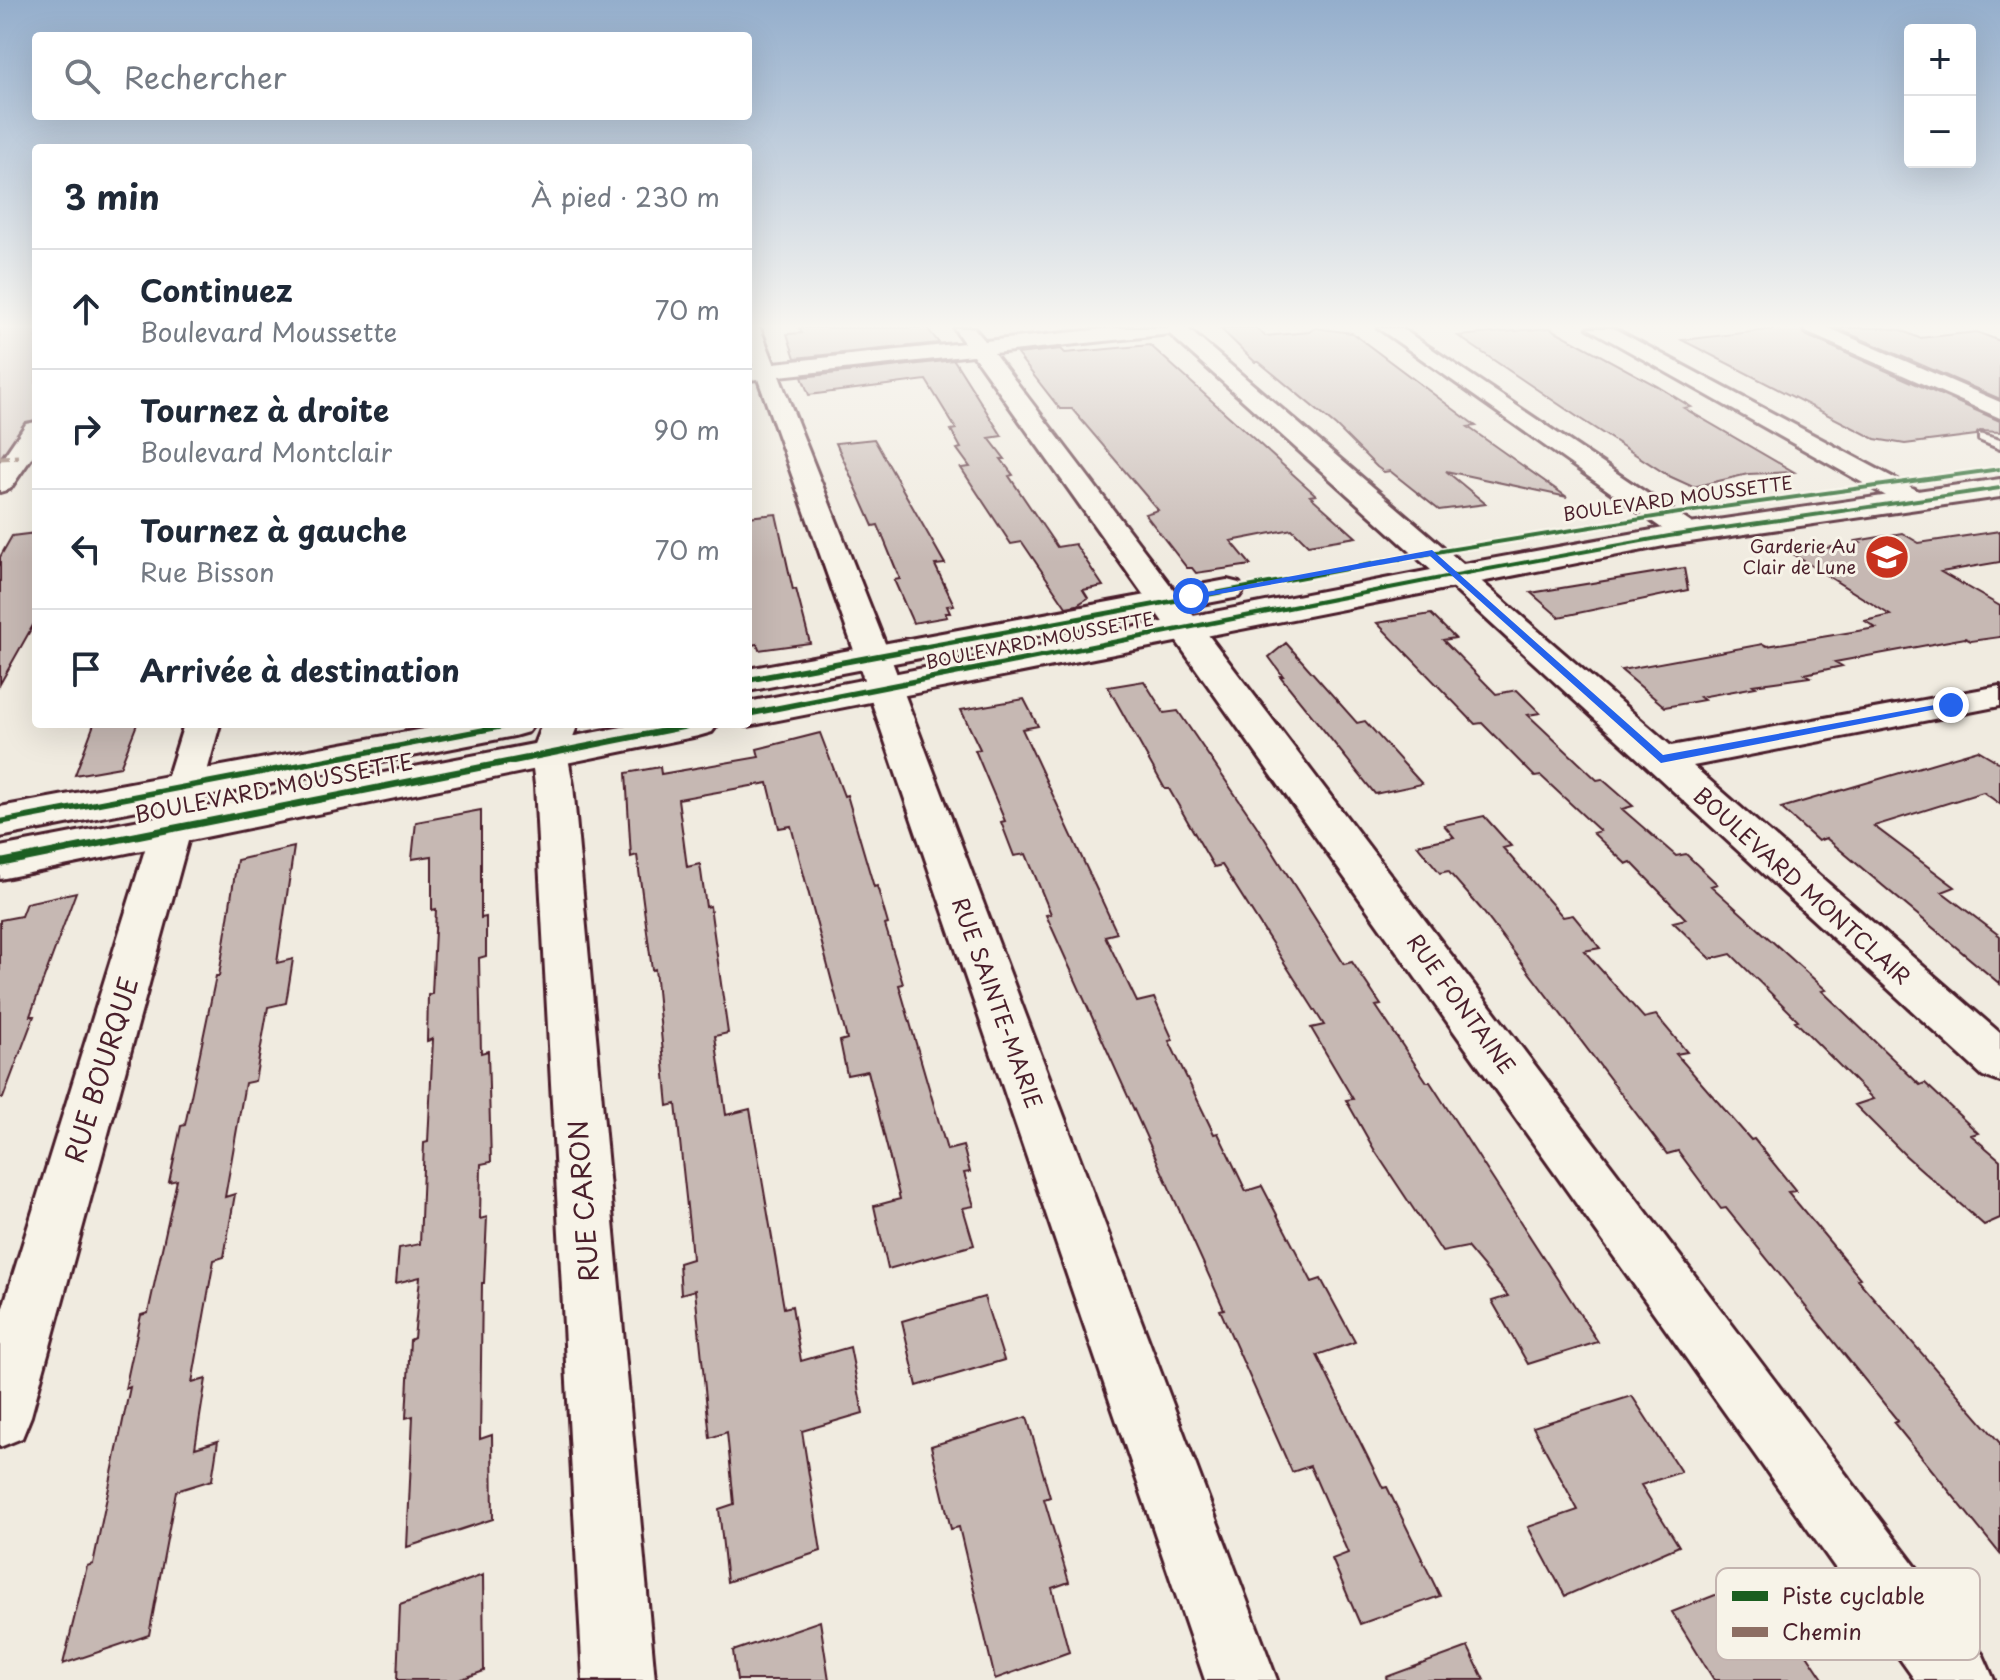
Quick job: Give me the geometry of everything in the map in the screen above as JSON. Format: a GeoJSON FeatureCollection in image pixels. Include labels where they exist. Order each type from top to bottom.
{"type":"FeatureCollection","features":[{"type":"Feature","properties":{"kind":"street","name":"RUE SAINTE-MARIE"},"geometry":{"type":"LineString","coordinates":[[771,406],[878,672],[1241,1680]]}},
{"type":"Feature","properties":{"kind":"street","name":"RUE FONTAINE"},"geometry":{"type":"LineString","coordinates":[[1022,406],[1876,1568]]}},
{"type":"Feature","properties":{"kind":"street","name":"BOULEVARD MONTCLAIR"},"geometry":{"type":"LineString","coordinates":[[1262,406],[1444,564],[2000,1062]]}},
{"type":"Feature","properties":{"kind":"street"},"geometry":{"type":"LineString","coordinates":[[1502,406],[1674,525]]}},
{"type":"Feature","properties":{"kind":"street"},"geometry":{"type":"LineString","coordinates":[[1742,406],[1901,493]]}},
{"type":"Feature","properties":{"kind":"street"},"geometry":{"type":"LineString","coordinates":[[16,468],[32,438]]}},
{"type":"Feature","properties":{"kind":"street","name":"BOULEVARD MOUSSETTE"},"geometry":{"type":"LineString","coordinates":[[1901,493],[2000,469]]}},
{"type":"Feature","properties":{"kind":"street","name":"BOULEVARD MOUSSETTE"},"geometry":{"type":"LineString","coordinates":[[752,713],[878,672],[1444,564],[1674,525],[1901,493],[2000,488]]}},
{"type":"Feature","properties":{"kind":"street","name":"BOULEVARD MOUSSETTE"},"geometry":{"type":"LineString","coordinates":[[752,680],[878,672]]}},
{"type":"Feature","properties":{"kind":"street"},"geometry":{"type":"LineString","coordinates":[[1661,760],[1992,704]]}},
{"type":"Feature","properties":{"kind":"street","name":"RUE BOURQUE"},"geometry":{"type":"LineString","coordinates":[[0,1416],[201,728]]}},
{"type":"Feature","properties":{"kind":"street","name":"BOULEVARD MOUSSETTE"},"geometry":{"type":"LineString","coordinates":[[0,863],[180,808],[541,733],[628,728]]}},
{"type":"Feature","properties":{"kind":"street","name":"RUE CARON"},"geometry":{"type":"LineString","coordinates":[[541,733],[557,816],[619,1680]]}},
{"type":"Feature","properties":{"kind":"street","name":"BOULEVARD MOUSSETTE"},"geometry":{"type":"LineString","coordinates":[[0,822],[180,808]]}},
{"type":"Feature","properties":{"kind":"street","name":"RUE FONTAINE"},"geometry":{"type":"LineString","coordinates":[[1943,1660],[1958,1680]]}},
{"type":"Feature","properties":{"kind":"lane"},"geometry":{"type":"LineString","coordinates":[[1983,437],[2000,445]]}},
{"type":"Feature","properties":{"kind":"shaded area"},"geometry":{"type":"Polygon","coordinates":[[[0,406],[32,406],[32,435],[0,473],[0,406]]]}},
{"type":"Feature","properties":{"kind":"building"},"geometry":{"type":"Polygon","coordinates":[[[942,406],[983,406],[1002,436],[989,438],[1005,459],[1001,459],[1013,475],[1009,476],[1057,547],[1075,544],[1103,586],[1083,590],[1088,598],[1066,607],[1022,542],[1011,544],[961,468],[970,467],[957,449],[961,448],[951,430],[956,429],[942,406]]]}},
{"type":"Feature","properties":{"kind":"building"},"geometry":{"type":"Polygon","coordinates":[[[1058,406],[1218,406],[1316,495],[1310,496],[1356,537],[1308,545],[1292,529],[1231,541],[1251,565],[1196,573],[1192,568],[1187,568],[1145,514],[1158,510],[1072,409],[1058,406]]]}},
{"type":"Feature","properties":{"kind":"building"},"geometry":{"type":"Polygon","coordinates":[[[1312,406],[1450,406],[1476,426],[1468,427],[1567,497],[1446,471],[1486,504],[1439,510],[1390,471],[1384,472],[1377,467],[1312,406]]]}},
{"type":"Feature","properties":{"kind":"building"},"geometry":{"type":"Polygon","coordinates":[[[1562,406],[1690,406],[1684,408],[1794,472],[1748,474],[1693,487],[1669,476],[1562,406]]]}},
{"type":"Feature","properties":{"kind":"building"},"geometry":{"type":"Polygon","coordinates":[[[1811,406],[1967,406],[2000,421],[2000,432],[1980,431],[1976,435],[1905,444],[1875,439],[1811,406]]]}},
{"type":"Feature","properties":{"kind":"building"},"geometry":{"type":"Polygon","coordinates":[[[874,439],[945,564],[935,565],[954,605],[947,606],[950,613],[945,613],[947,617],[913,623],[894,580],[900,579],[878,525],[873,526],[836,443],[874,439]]]}},
{"type":"Feature","properties":{"kind":"building"},"geometry":{"type":"Polygon","coordinates":[[[776,514],[793,590],[796,589],[810,643],[759,650],[757,644],[752,645],[752,517],[776,514]]]}},
{"type":"Feature","properties":{"kind":"building"},"geometry":{"type":"Polygon","coordinates":[[[2000,531],[2000,562],[1941,572],[2000,606],[2000,637],[1971,641],[1965,638],[1835,662],[1842,666],[1805,674],[1810,677],[1753,685],[1756,687],[1665,707],[1621,670],[1763,644],[1767,646],[1876,628],[1865,621],[1890,615],[1791,553],[1902,533],[1919,543],[2000,531]]]}},
{"type":"Feature","properties":{"kind":"building"},"geometry":{"type":"Polygon","coordinates":[[[32,534],[32,627],[0,684],[0,557],[12,536],[32,534]]]}},
{"type":"Feature","properties":{"kind":"building"},"geometry":{"type":"Polygon","coordinates":[[[1684,568],[1688,590],[1559,617],[1531,593],[1684,568]]]}},
{"type":"Feature","properties":{"kind":"building"},"geometry":{"type":"Polygon","coordinates":[[[1431,614],[1455,638],[1443,640],[1496,694],[1517,690],[1540,713],[1528,715],[1597,780],[1602,779],[1633,806],[1622,809],[1676,856],[1686,854],[1717,884],[1711,886],[1826,990],[1822,991],[1920,1085],[1925,1083],[1978,1133],[1971,1135],[2000,1160],[2000,1218],[1984,1225],[1906,1156],[1855,1105],[1873,1099],[1795,1021],[1798,1020],[1731,954],[1711,959],[1673,922],[1686,919],[1631,862],[1626,864],[1593,833],[1600,831],[1541,776],[1535,777],[1482,723],[1475,724],[1377,623],[1431,614]]]}},
{"type":"Feature","properties":{"kind":"building"},"geometry":{"type":"Polygon","coordinates":[[[1286,643],[1357,723],[1365,721],[1422,784],[1375,794],[1280,676],[1283,676],[1269,657],[1286,643]]]}},
{"type":"Feature","properties":{"kind":"building"},"geometry":{"type":"Polygon","coordinates":[[[1144,681],[1164,713],[1178,711],[1256,825],[1344,964],[1352,962],[1381,1005],[1376,1006],[1427,1082],[1430,1082],[1598,1342],[1528,1364],[1492,1301],[1508,1296],[1467,1247],[1442,1252],[1375,1151],[1346,1100],[1353,1099],[1311,1028],[1324,1025],[1222,865],[1214,867],[1169,789],[1165,789],[1108,687],[1144,681]]]}},
{"type":"Feature","properties":{"kind":"building"},"geometry":{"type":"Polygon","coordinates":[[[1024,699],[1038,726],[1022,729],[1117,933],[1105,936],[1137,1002],[1154,998],[1173,1040],[1169,1041],[1214,1134],[1218,1133],[1246,1191],[1262,1186],[1312,1282],[1321,1279],[1355,1342],[1317,1355],[1440,1596],[1360,1624],[1332,1559],[1348,1553],[1310,1466],[1292,1472],[1220,1310],[1224,1309],[1046,915],[1051,914],[1026,854],[1014,856],[1001,822],[1005,821],[975,750],[980,749],[961,710],[1024,699]]]}},
{"type":"Feature","properties":{"kind":"building"},"geometry":{"type":"Polygon","coordinates":[[[93,728],[135,728],[120,767],[75,775],[93,728]]]}},
{"type":"Feature","properties":{"kind":"building"},"geometry":{"type":"Polygon","coordinates":[[[820,733],[844,796],[847,795],[874,887],[877,886],[903,984],[899,985],[947,1150],[963,1146],[970,1172],[964,1173],[974,1206],[963,1208],[974,1245],[888,1269],[874,1206],[900,1199],[868,1071],[847,1075],[840,1041],[847,1039],[791,826],[779,828],[768,783],[678,799],[687,867],[700,864],[706,907],[710,906],[728,1033],[715,1036],[726,1115],[750,1109],[784,1308],[792,1306],[801,1361],[850,1347],[863,1413],[802,1431],[821,1551],[727,1582],[719,1509],[734,1504],[727,1432],[710,1438],[695,1290],[681,1294],[679,1263],[692,1259],[690,1235],[676,1104],[668,1106],[655,969],[652,970],[637,855],[631,857],[626,773],[660,767],[661,774],[759,757],[757,749],[820,733]]]}},
{"type":"Feature","properties":{"kind":"building"},"geometry":{"type":"Polygon","coordinates":[[[1978,750],[2000,763],[2000,804],[1983,792],[1874,826],[1955,887],[1942,892],[2000,936],[2000,984],[1826,838],[1818,841],[1781,808],[1978,750]]]}},
{"type":"Feature","properties":{"kind":"building"},"geometry":{"type":"Polygon","coordinates":[[[481,810],[481,918],[486,917],[486,956],[479,958],[481,1053],[488,1051],[491,1162],[481,1164],[480,1219],[487,1217],[482,1283],[480,1439],[492,1435],[493,1519],[407,1547],[413,1416],[406,1418],[410,1340],[414,1338],[420,1277],[396,1283],[399,1248],[420,1244],[424,1143],[428,1142],[433,1039],[427,1041],[428,995],[432,994],[436,909],[432,910],[432,856],[412,859],[416,822],[481,810]]]}},
{"type":"Feature","properties":{"kind":"building"},"geometry":{"type":"Polygon","coordinates":[[[1484,816],[1511,846],[1503,848],[1563,917],[1573,915],[1600,948],[1584,951],[1644,1018],[1656,1015],[1687,1052],[1676,1054],[1751,1140],[1754,1139],[1796,1191],[1788,1192],[1860,1278],[1857,1279],[2000,1443],[2000,1554],[1894,1423],[1898,1421],[1726,1208],[1721,1209],[1678,1151],[1667,1154],[1481,909],[1448,871],[1440,873],[1417,845],[1454,837],[1444,825],[1484,816]]]}},
{"type":"Feature","properties":{"kind":"building"},"geometry":{"type":"Polygon","coordinates":[[[294,847],[277,963],[293,959],[286,1003],[268,1007],[255,1081],[245,1083],[225,1197],[235,1194],[224,1257],[214,1260],[192,1383],[206,1379],[195,1448],[218,1441],[212,1480],[176,1491],[149,1635],[63,1664],[87,1566],[93,1564],[130,1387],[125,1389],[141,1315],[148,1313],[177,1180],[169,1182],[181,1126],[185,1125],[216,976],[219,976],[237,860],[294,847]]]}},
{"type":"Feature","properties":{"kind":"building"},"geometry":{"type":"Polygon","coordinates":[[[76,892],[30,1016],[34,1016],[3,1098],[0,1098],[0,920],[21,916],[26,903],[76,892]]]}},
{"type":"Feature","properties":{"kind":"building"},"geometry":{"type":"Polygon","coordinates":[[[984,1297],[1004,1360],[917,1386],[902,1321],[984,1297]]]}},
{"type":"Feature","properties":{"kind":"building"},"geometry":{"type":"Polygon","coordinates":[[[1632,1396],[1681,1472],[1641,1485],[1679,1546],[1565,1596],[1528,1527],[1578,1510],[1533,1427],[1632,1396]]]}},
{"type":"Feature","properties":{"kind":"building"},"geometry":{"type":"Polygon","coordinates":[[[1027,1417],[1050,1497],[1044,1499],[1069,1582],[1052,1588],[1069,1652],[995,1679],[959,1527],[951,1529],[931,1446],[1027,1417]]]}},
{"type":"Feature","properties":{"kind":"building"},"geometry":{"type":"Polygon","coordinates":[[[483,1575],[484,1671],[459,1680],[397,1680],[400,1605],[483,1575]]]}},
{"type":"Feature","properties":{"kind":"building"},"geometry":{"type":"Polygon","coordinates":[[[1716,1595],[1716,1660],[1811,1660],[1824,1680],[1714,1680],[1672,1612],[1716,1595]]]}},
{"type":"Feature","properties":{"kind":"building"},"geometry":{"type":"Polygon","coordinates":[[[820,1621],[829,1680],[737,1680],[733,1651],[820,1621]]]}},
{"type":"Feature","properties":{"kind":"building"},"geometry":{"type":"Polygon","coordinates":[[[1468,1647],[1484,1680],[1387,1680],[1386,1677],[1468,1647]]]}},
{"type":"Feature","properties":{"kind":"marked path"},"geometry":{"type":"LineString","coordinates":[[0,458],[18,457]]}},
{"type":"Feature","properties":{"kind":"cycle path"},"geometry":{"type":"LineString","coordinates":[[752,679],[1448,550],[1679,513],[2000,469]]}},
{"type":"Feature","properties":{"kind":"cycle path"},"geometry":{"type":"LineString","coordinates":[[752,713],[1669,536],[2000,488]]}},
{"type":"Feature","properties":{"kind":"cycle path"},"geometry":{"type":"LineString","coordinates":[[0,822],[493,728]]}},
{"type":"Feature","properties":{"kind":"cycle path"},"geometry":{"type":"LineString","coordinates":[[0,863],[678,728]]}},
{"type":"Feature","properties":{"kind":"place","name":"Garderie Au Clair de Lune"},"geometry":{"type":"Point","coordinates":[1887,557]}},
{"type":"Feature","properties":{"kind":"route"},"geometry":{"type":"LineString","coordinates":[[1191,596],[1432,553],[1661,760],[1951,705]]}}]}
